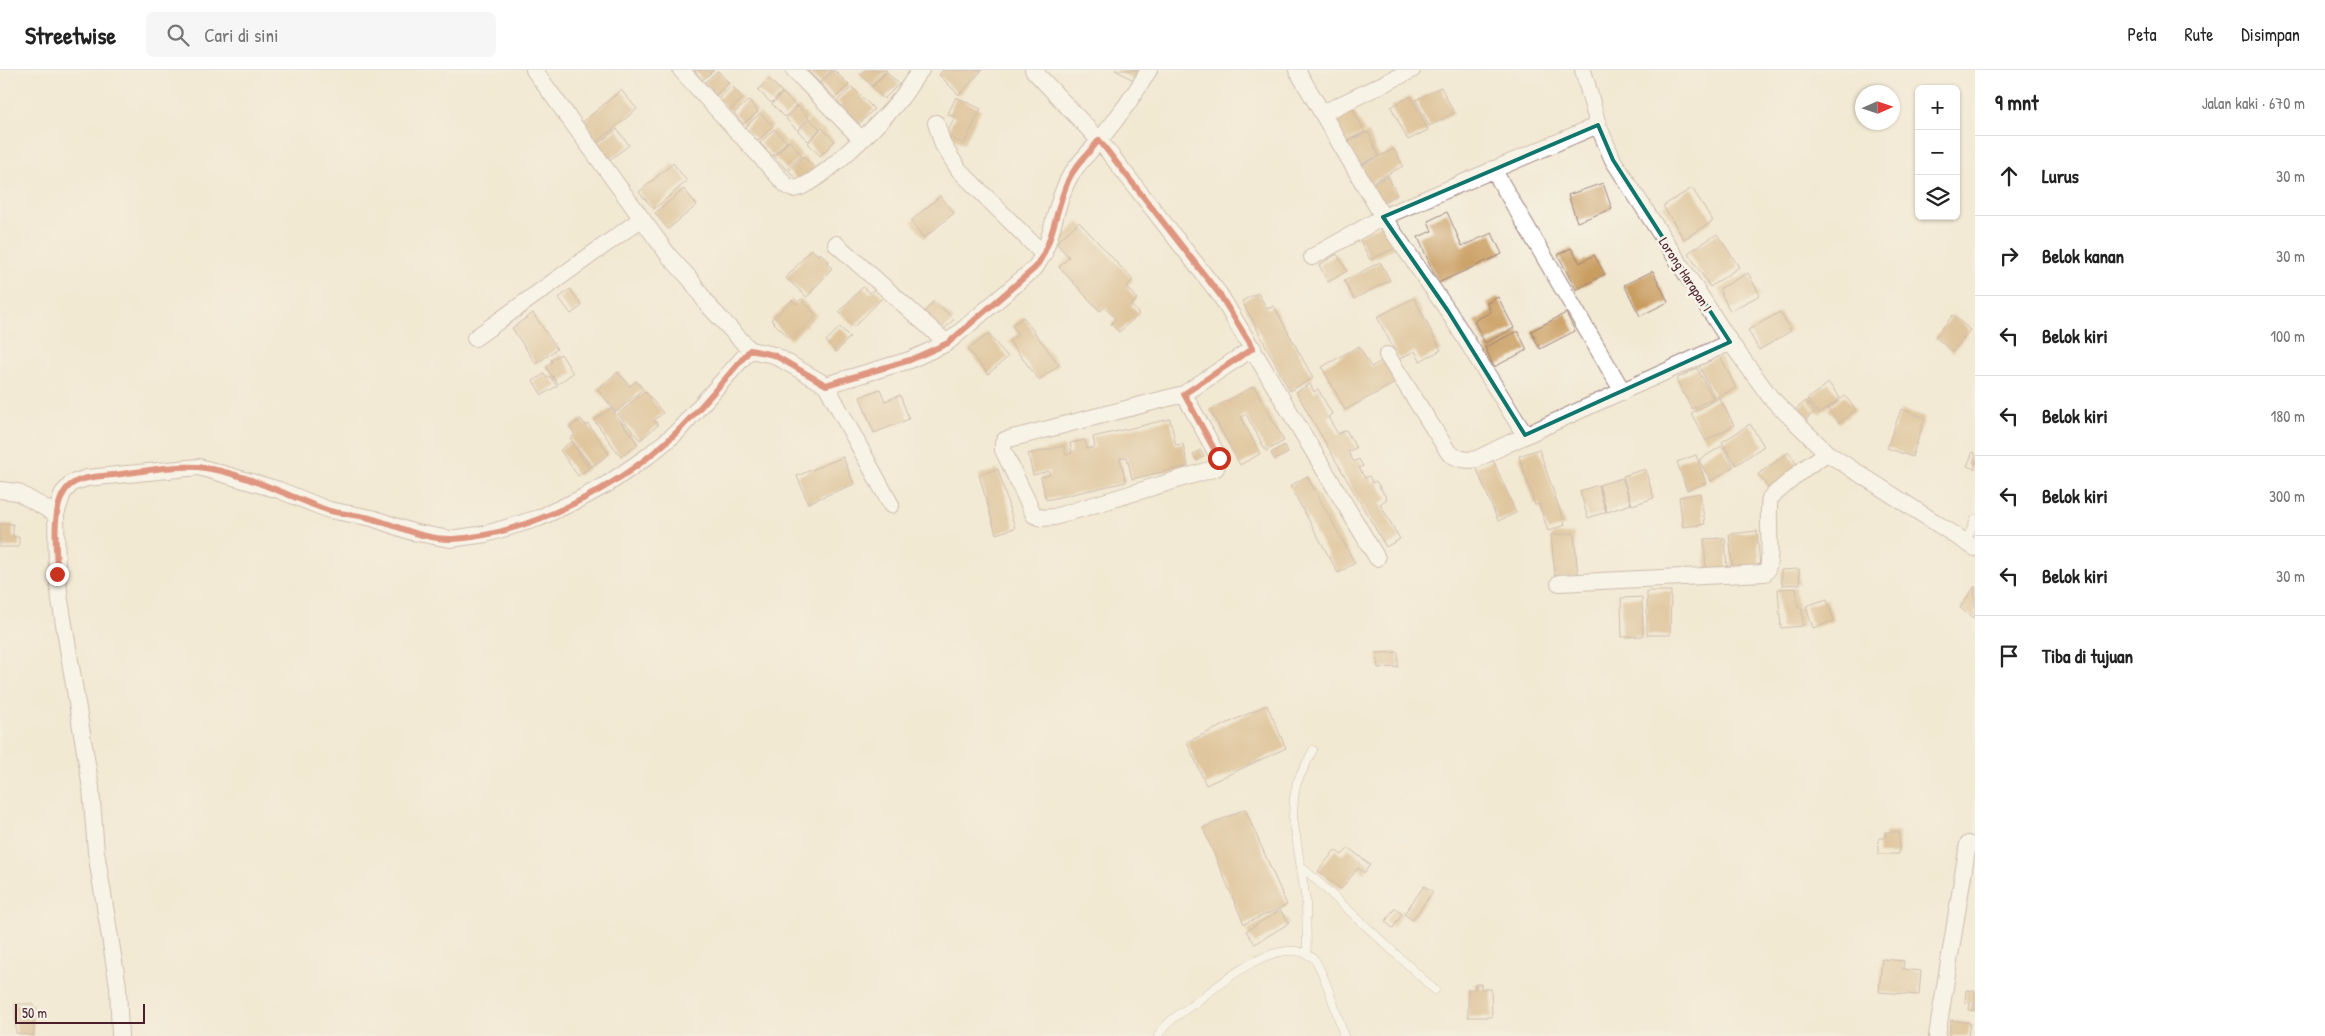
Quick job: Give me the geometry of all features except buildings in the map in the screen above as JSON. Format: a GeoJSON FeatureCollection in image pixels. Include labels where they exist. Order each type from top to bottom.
{"type":"FeatureCollection","features":[{"type":"Feature","properties":{"kind":"street"},"geometry":{"type":"LineString","coordinates":[[534,70],[669,256],[691,280],[707,304],[750,350],[774,355],[826,385],[891,505]]}},
{"type":"Feature","properties":{"kind":"street"},"geometry":{"type":"LineString","coordinates":[[681,70],[786,185],[793,190],[808,185],[861,139],[897,102],[917,72]]}},
{"type":"Feature","properties":{"kind":"street"},"geometry":{"type":"LineString","coordinates":[[794,70],[861,139]]}},
{"type":"Feature","properties":{"kind":"street"},"geometry":{"type":"LineString","coordinates":[[1033,70],[1099,140],[1220,295],[1378,558]]}},
{"type":"Feature","properties":{"kind":"street"},"geometry":{"type":"LineString","coordinates":[[826,385],[910,360],[948,343],[1035,268],[1044,255],[1069,178],[1132,100],[1149,70]]}},
{"type":"Feature","properties":{"kind":"street"},"geometry":{"type":"LineString","coordinates":[[1297,70],[1383,217],[1448,311],[1525,435]]}},
{"type":"Feature","properties":{"kind":"street"},"geometry":{"type":"LineString","coordinates":[[1323,113],[1412,70]]}},
{"type":"Feature","properties":{"kind":"street","name":"Lorong Harapan I"},"geometry":{"type":"LineString","coordinates":[[1583,70],[1598,125],[1613,160],[1730,342],[1770,398],[1827,454],[1970,545]]}},
{"type":"Feature","properties":{"kind":"street"},"geometry":{"type":"LineString","coordinates":[[936,123],[943,146],[959,170],[1044,255]]}},
{"type":"Feature","properties":{"kind":"street"},"geometry":{"type":"LineString","coordinates":[[1312,257],[1383,217],[1598,125]]}},
{"type":"Feature","properties":{"kind":"street"},"geometry":{"type":"LineString","coordinates":[[1493,169],[1623,392]]}},
{"type":"Feature","properties":{"kind":"street"},"geometry":{"type":"LineString","coordinates":[[475,338],[641,218]]}},
{"type":"Feature","properties":{"kind":"street"},"geometry":{"type":"LineString","coordinates":[[836,244],[948,343]]}},
{"type":"Feature","properties":{"kind":"street"},"geometry":{"type":"LineString","coordinates":[[1387,355],[1449,453],[1458,459],[1477,459],[1525,435],[1730,342]]}},
{"type":"Feature","properties":{"kind":"street"},"geometry":{"type":"LineString","coordinates":[[1184,394],[1219,458],[1216,468],[1054,517],[1042,518],[1034,515],[1003,450],[1005,440],[1184,394],[1253,348]]}},
{"type":"Feature","properties":{"kind":"street"},"geometry":{"type":"LineString","coordinates":[[120,1036],[118,986],[96,852],[91,788],[60,600],[56,514],[63,493],[72,483],[87,478],[199,467],[279,490],[329,510],[372,518],[412,532],[450,539],[486,534],[539,518],[578,500],[609,483],[648,456],[676,433],[750,350]]}},
{"type":"Feature","properties":{"kind":"street"},"geometry":{"type":"LineString","coordinates":[[1558,584],[1765,573],[1770,565],[1768,515],[1770,498],[1805,468],[1827,454]]}},
{"type":"Feature","properties":{"kind":"street"},"geometry":{"type":"LineString","coordinates":[[0,490],[17,492],[56,514]]}},
{"type":"Feature","properties":{"kind":"street"},"geometry":{"type":"LineString","coordinates":[[1937,1036],[1968,844]]}},
{"type":"Feature","properties":{"kind":"lane"},"geometry":{"type":"LineString","coordinates":[[1970,545],[1975,519]]}},
{"type":"Feature","properties":{"kind":"lane"},"geometry":{"type":"LineString","coordinates":[[1307,954],[1302,866],[1293,817],[1297,782],[1313,750]]}},
{"type":"Feature","properties":{"kind":"lane"},"geometry":{"type":"LineString","coordinates":[[1302,866],[1435,990]]}},
{"type":"Feature","properties":{"kind":"lane"},"geometry":{"type":"LineString","coordinates":[[1158,1036],[1161,1030],[1180,1014],[1238,970],[1265,956],[1293,951],[1307,954],[1318,963],[1344,1036]]}},
{"type":"Feature","properties":{"kind":"highlighted area"},"geometry":{"type":"Polygon","coordinates":[[[1598,125],[1613,160],[1730,342],[1525,435],[1448,311],[1383,217],[1598,125]]]}},
{"type":"Feature","properties":{"kind":"route"},"geometry":{"type":"LineString","coordinates":[[57,574],[56,514],[63,493],[72,483],[87,478],[199,467],[279,490],[329,510],[372,518],[412,532],[450,539],[486,534],[539,518],[609,483],[648,456],[676,433],[750,350],[774,355],[826,385],[910,360],[932,352],[948,343],[1035,268],[1044,255],[1069,178],[1099,140],[1220,295],[1253,348],[1184,394],[1219,458]]}}]}
